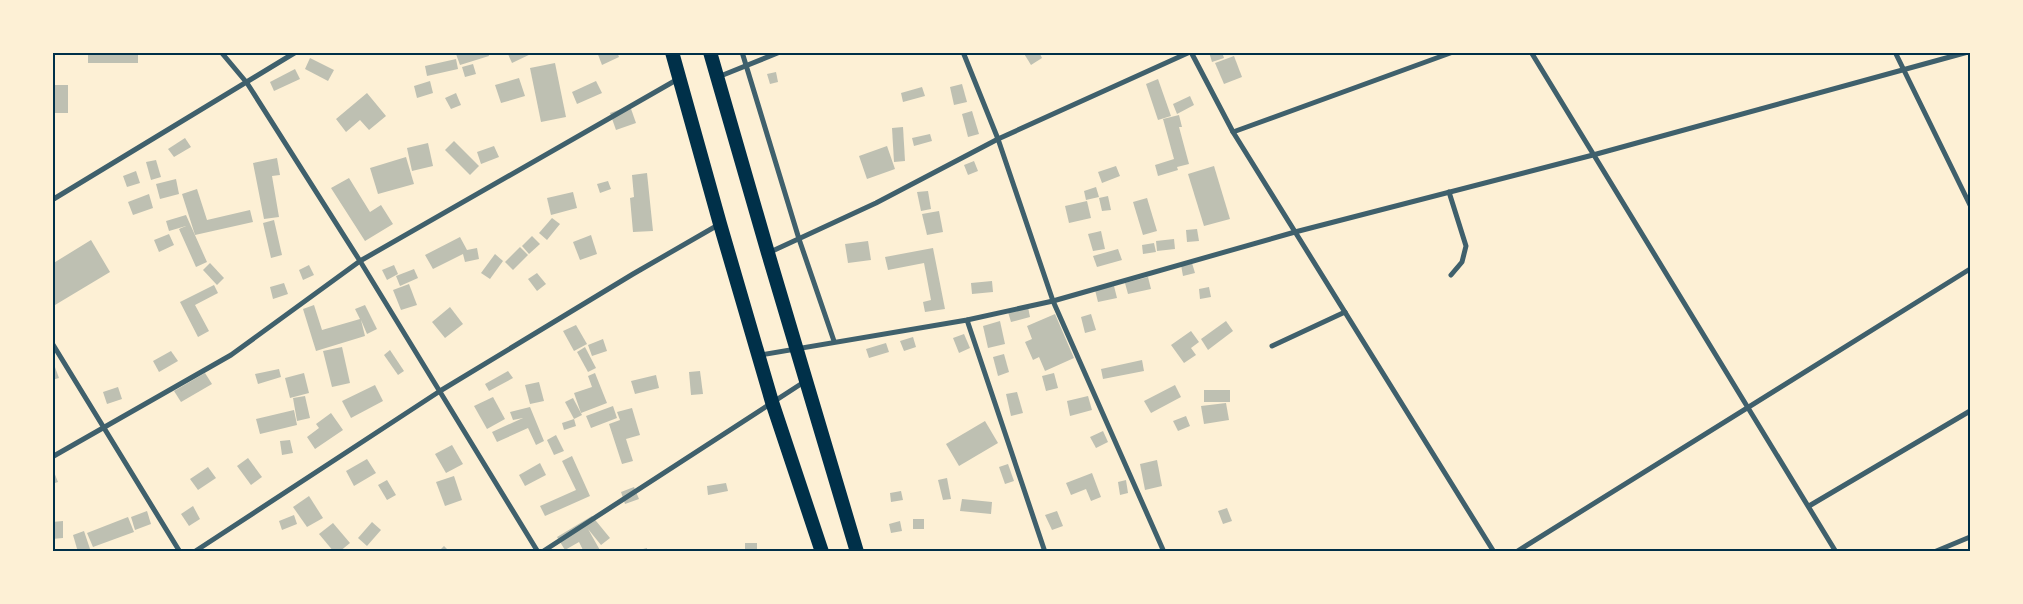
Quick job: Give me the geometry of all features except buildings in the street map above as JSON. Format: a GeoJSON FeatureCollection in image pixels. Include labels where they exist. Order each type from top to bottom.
{"type":"FeatureCollection","features":[{"type":"Feature","properties":{"kind":"highway"},"geometry":{"type":"LineString","coordinates":[[672,52],[772,402],[822,552]]}},
{"type":"Feature","properties":{"kind":"highway"},"geometry":{"type":"LineString","coordinates":[[710,52],[857,552]]}},
{"type":"Feature","properties":{"kind":"street"},"geometry":{"type":"LineString","coordinates":[[221,52],[247,83],[360,261],[538,552]]}},
{"type":"Feature","properties":{"kind":"street"},"geometry":{"type":"LineString","coordinates":[[52,200],[296,52]]}},
{"type":"Feature","properties":{"kind":"street"},"geometry":{"type":"LineString","coordinates":[[742,52],[799,239],[834,341]]}},
{"type":"Feature","properties":{"kind":"street"},"geometry":{"type":"LineString","coordinates":[[718,77],[780,52]]}},
{"type":"Feature","properties":{"kind":"street"},"geometry":{"type":"LineString","coordinates":[[963,52],[998,139],[1053,301],[1164,552]]}},
{"type":"Feature","properties":{"kind":"street"},"geometry":{"type":"LineString","coordinates":[[768,253],[876,204],[998,139],[1191,52],[1233,132],[1494,552]]}},
{"type":"Feature","properties":{"kind":"street"},"geometry":{"type":"LineString","coordinates":[[1233,132],[1453,52]]}},
{"type":"Feature","properties":{"kind":"street"},"geometry":{"type":"LineString","coordinates":[[1531,52],[1836,552]]}},
{"type":"Feature","properties":{"kind":"street"},"geometry":{"type":"LineString","coordinates":[[1895,52],[1970,206]]}},
{"type":"Feature","properties":{"kind":"street"},"geometry":{"type":"LineString","coordinates":[[758,355],[967,320],[1053,301],[1295,232],[1593,155],[1905,71],[1968,52]]}},
{"type":"Feature","properties":{"kind":"street"},"geometry":{"type":"LineString","coordinates":[[52,457],[231,355],[360,261],[680,78]]}},
{"type":"Feature","properties":{"kind":"street"},"geometry":{"type":"LineString","coordinates":[[1449,192],[1466,246],[1462,262],[1451,275]]}},
{"type":"Feature","properties":{"kind":"street"},"geometry":{"type":"LineString","coordinates":[[194,552],[440,391],[720,224]]}},
{"type":"Feature","properties":{"kind":"street"},"geometry":{"type":"LineString","coordinates":[[1516,552],[1970,269]]}},
{"type":"Feature","properties":{"kind":"street"},"geometry":{"type":"LineString","coordinates":[[1272,346],[1345,312]]}},
{"type":"Feature","properties":{"kind":"street"},"geometry":{"type":"LineString","coordinates":[[967,320],[1046,552]]}},
{"type":"Feature","properties":{"kind":"street"},"geometry":{"type":"LineString","coordinates":[[52,343],[180,552]]}},
{"type":"Feature","properties":{"kind":"street"},"geometry":{"type":"LineString","coordinates":[[542,552],[806,380]]}},
{"type":"Feature","properties":{"kind":"street"},"geometry":{"type":"LineString","coordinates":[[1809,506],[1970,411]]}},
{"type":"Feature","properties":{"kind":"street"},"geometry":{"type":"LineString","coordinates":[[1934,552],[1970,537]]}}]}
